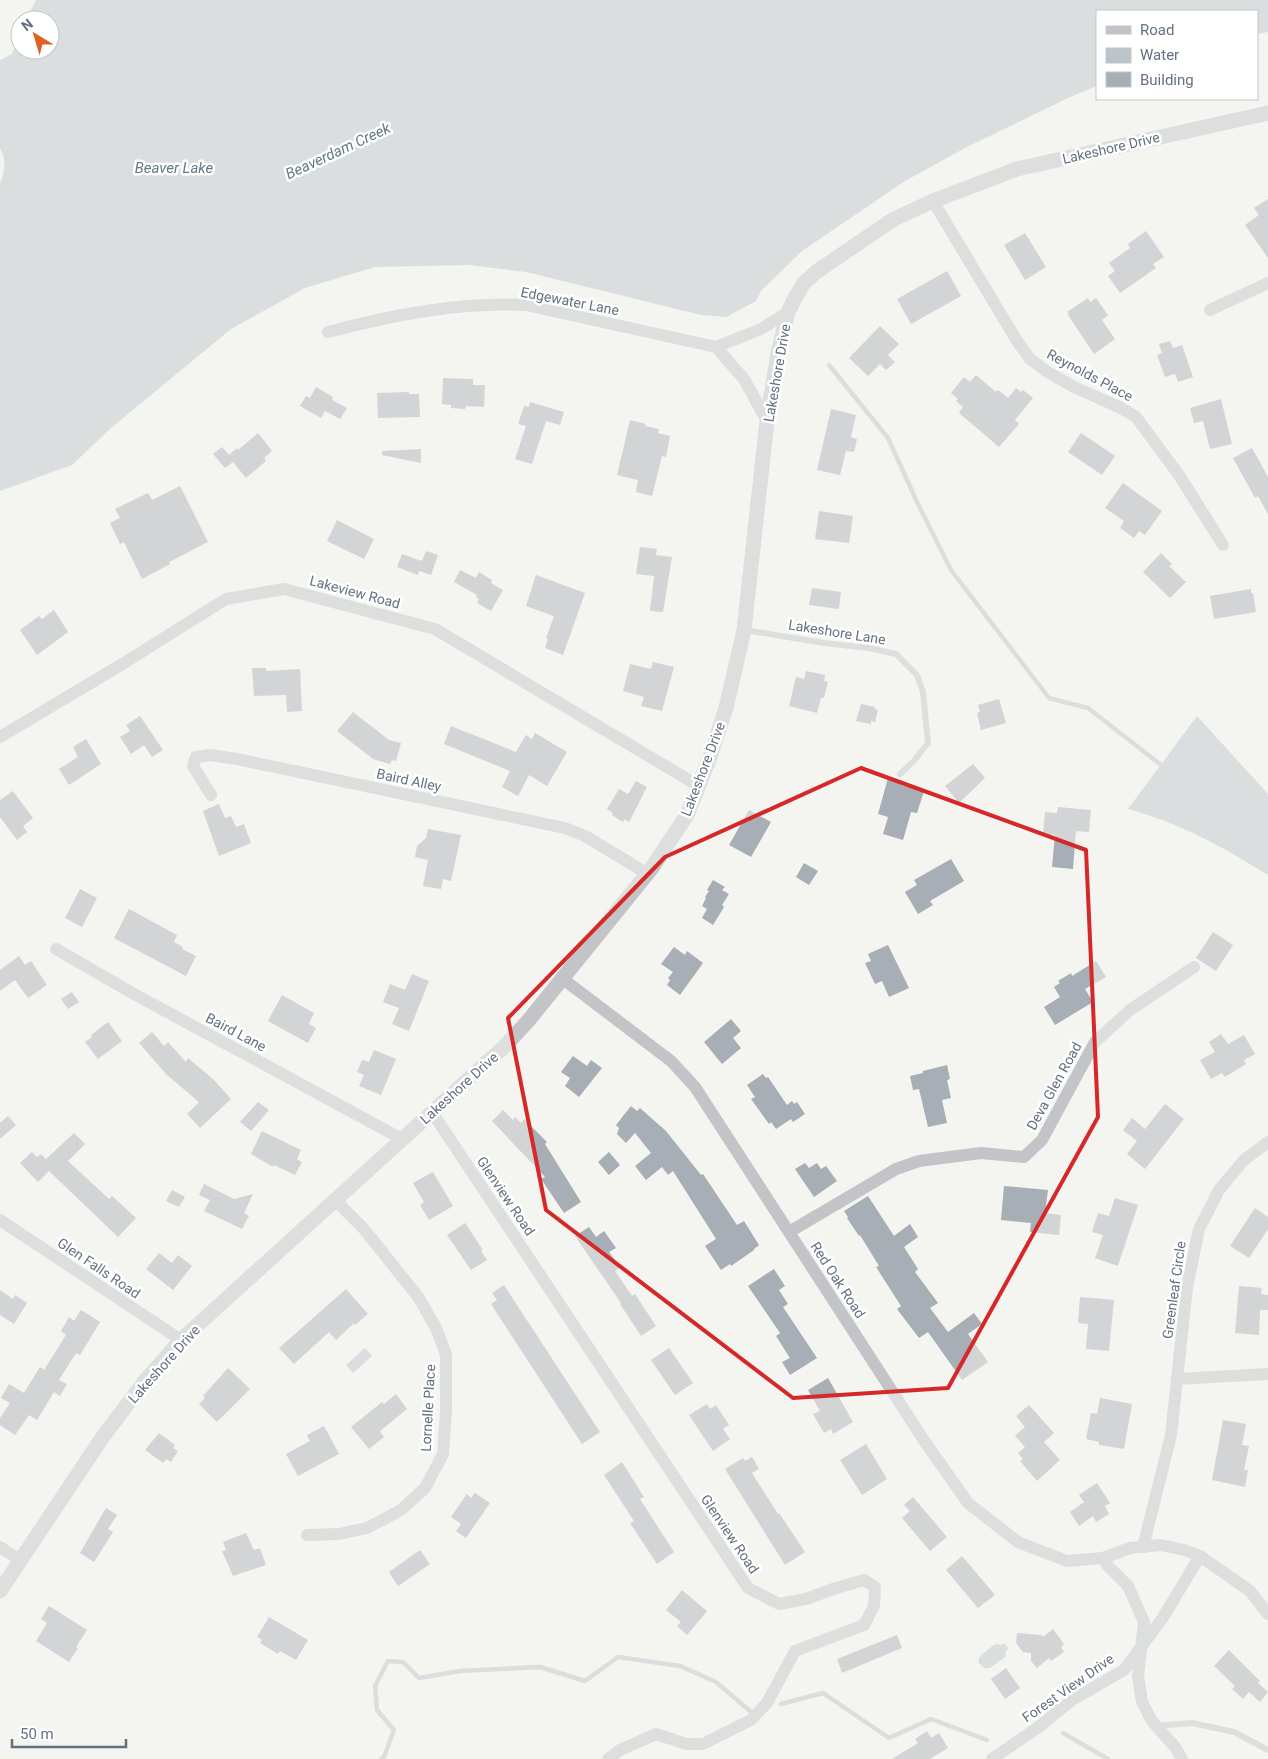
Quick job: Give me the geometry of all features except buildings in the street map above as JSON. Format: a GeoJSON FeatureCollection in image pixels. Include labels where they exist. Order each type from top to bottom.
{"type":"FeatureCollection","features":[{"type":"Feature","properties":{"kind":"street","name":"Lakeshore Drive"},"geometry":{"type":"LineString","coordinates":[[0,1591],[102,1438],[145,1381],[181,1340],[505,1046],[563,979],[648,874],[687,815],[710,757],[726,708],[744,630],[767,421],[778,353],[788,312],[804,283],[816,272],[894,219],[933,201],[1017,170],[1268,113]]}},
{"type":"Feature","properties":{"kind":"street","name":"Reynolds Place"},"geometry":{"type":"LineString","coordinates":[[933,201],[1017,341],[1030,359],[1067,383],[1136,417],[1179,475],[1223,545]]}},
{"type":"Feature","properties":{"kind":"street"},"geometry":{"type":"LineString","coordinates":[[1210,310],[1268,283]]}},
{"type":"Feature","properties":{"kind":"street","name":"Edgewater Lane"},"geometry":{"type":"LineString","coordinates":[[328,332],[375,319],[447,308],[496,304],[526,306],[716,347]]}},
{"type":"Feature","properties":{"kind":"street"},"geometry":{"type":"LineString","coordinates":[[767,421],[744,379],[716,347],[761,329],[788,312]]}},
{"type":"Feature","properties":{"kind":"street","name":"Lakeview Road"},"geometry":{"type":"LineString","coordinates":[[0,737],[124,664],[226,599],[284,589],[435,629],[699,786]]}},
{"type":"Feature","properties":{"kind":"street","name":"Baird Alley"},"geometry":{"type":"LineString","coordinates":[[211,795],[192,766],[196,757],[210,755],[237,759],[566,828],[584,836],[648,874]]}},
{"type":"Feature","properties":{"kind":"street","name":"Baird Lane"},"geometry":{"type":"LineString","coordinates":[[56,950],[402,1139]]}},
{"type":"Feature","properties":{"kind":"street","name":"Deva Glen Road"},"geometry":{"type":"LineString","coordinates":[[789,1232],[896,1170],[919,1161],[981,1153],[1024,1157],[1042,1140],[1095,1042],[1130,1010],[1194,967]]}},
{"type":"Feature","properties":{"kind":"street","name":"Red Oak Road"},"geometry":{"type":"LineString","coordinates":[[563,979],[671,1061],[695,1087],[925,1442],[968,1503],[1018,1542],[1067,1561],[1103,1558],[1130,1548],[1161,1545],[1184,1550],[1200,1556],[1250,1591],[1268,1614]]}},
{"type":"Feature","properties":{"kind":"street","name":"Glenview Road"},"geometry":{"type":"LineString","coordinates":[[432,1112],[748,1588],[779,1604],[806,1599],[864,1580],[875,1587],[874,1606],[864,1625],[795,1651],[767,1703],[752,1720],[703,1744],[686,1744],[656,1734],[620,1750],[608,1759]]}},
{"type":"Feature","properties":{"kind":"street","name":"Greenleaf Circle"},"geometry":{"type":"LineString","coordinates":[[1143,1547],[1172,1435],[1187,1287],[1199,1229],[1219,1190],[1244,1160],[1268,1142]]}},
{"type":"Feature","properties":{"kind":"street","name":"Lornelle Place"},"geometry":{"type":"LineString","coordinates":[[307,1535],[339,1534],[367,1528],[401,1510],[425,1488],[443,1454],[446,1412],[446,1355],[437,1330],[419,1298],[389,1259],[364,1229],[336,1201]]}},
{"type":"Feature","properties":{"kind":"street","name":"Glen Falls Road"},"geometry":{"type":"LineString","coordinates":[[0,1220],[181,1340]]}},
{"type":"Feature","properties":{"kind":"street"},"geometry":{"type":"LineString","coordinates":[[1177,1379],[1268,1374]]}},
{"type":"Feature","properties":{"kind":"street"},"geometry":{"type":"LineString","coordinates":[[0,1547],[20,1560]]}},
{"type":"Feature","properties":{"kind":"street","name":"Forest View Drive"},"geometry":{"type":"LineString","coordinates":[[998,1757],[1072,1700],[1124,1670],[1162,1619],[1200,1556]]}},
{"type":"Feature","properties":{"kind":"street"},"geometry":{"type":"LineString","coordinates":[[1103,1558],[1108,1566],[1128,1586],[1144,1622],[1138,1676],[1142,1702],[1156,1726],[1175,1747],[1182,1759]]}},
{"type":"Feature","properties":{"kind":"lane","name":"Lakeshore Lane"},"geometry":{"type":"LineString","coordinates":[[744,630],[869,648],[896,654],[917,675],[923,692],[928,743],[913,762],[900,774]]}},
{"type":"Feature","properties":{"kind":"lane"},"geometry":{"type":"LineString","coordinates":[[1156,1726],[1192,1723],[1234,1732],[1268,1750]]}},
{"type":"Feature","properties":{"kind":"highlighted area"},"geometry":{"type":"Polygon","coordinates":[[[861,768],[1086,850],[1098,1117],[948,1388],[793,1398],[546,1210],[508,1018],[665,857],[861,768]]]}},
{"type":"Feature","properties":{"kind":"water","name":"Beaver Lake"},"geometry":{"type":"Polygon","coordinates":[[[36,0],[1268,0],[1268,32],[1258,34],[1258,10],[1096,10],[1096,86],[965,148],[905,181],[802,251],[761,291],[756,301],[726,317],[701,315],[526,272],[470,265],[375,267],[305,288],[231,329],[111,428],[72,465],[0,491],[0,184],[3,174],[4,157],[0,148],[0,60],[10,55],[10,60],[60,60],[60,10],[31,10],[36,0]]]}},
{"type":"Feature","properties":{"kind":"water"},"geometry":{"type":"Polygon","coordinates":[[[1197,716],[1268,794],[1268,875],[1201,837],[1165,821],[1128,809],[1197,716]]]}},
{"type":"Feature","properties":{"kind":"water"},"geometry":{"type":"Polygon","coordinates":[[[365,1348],[372,1356],[353,1373],[346,1365],[365,1348]]]}},
{"type":"Feature","properties":{"kind":"water"},"geometry":{"type":"Polygon","coordinates":[[[1004,1643],[1009,1649],[1006,1651],[1005,1657],[990,1668],[984,1668],[978,1662],[980,1656],[995,1644],[1002,1645],[1004,1643]]]}},
{"type":"Feature","properties":{"kind":"waterway"},"geometry":{"type":"LineString","coordinates":[[829,365],[888,438],[951,570],[1049,698],[1088,708],[1161,765]]}},
{"type":"Feature","properties":{"kind":"waterway"},"geometry":{"type":"LineString","coordinates":[[381,1759],[384,1757],[394,1730],[377,1710],[375,1686],[388,1661],[403,1662],[419,1678],[460,1671],[540,1667],[585,1681],[618,1657],[680,1666],[716,1682],[750,1711]]}},
{"type":"Feature","properties":{"kind":"waterway"},"geometry":{"type":"LineString","coordinates":[[781,1704],[823,1693],[889,1738],[931,1719],[987,1740]]}},
{"type":"Feature","properties":{"kind":"waterway"},"geometry":{"type":"LineString","coordinates":[[1063,1733],[1108,1759]]}},
{"type":"Feature","properties":{"kind":"water label","name":"Beaverdam Creek"},"geometry":{"type":"Point","coordinates":[338,151]}}]}
